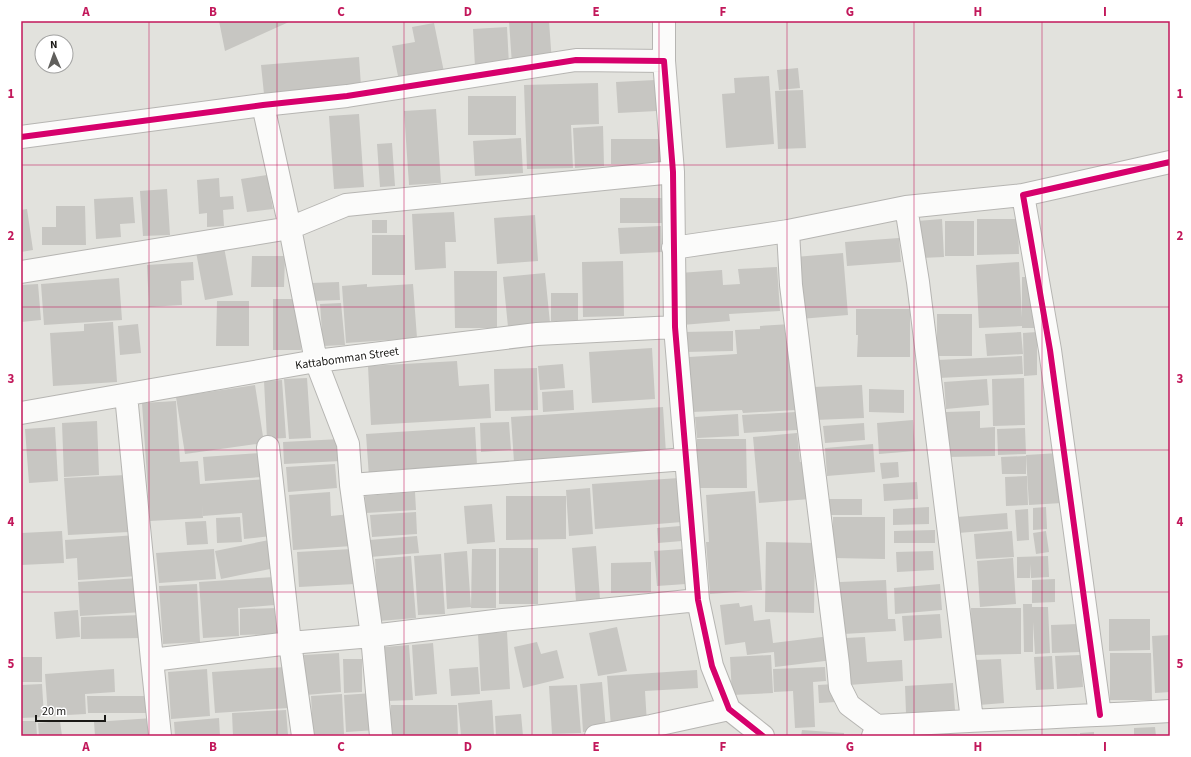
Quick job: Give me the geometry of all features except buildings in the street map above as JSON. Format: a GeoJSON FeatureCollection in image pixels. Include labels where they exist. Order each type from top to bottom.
{"type":"FeatureCollection","features":[{"type":"Feature","properties":{"kind":"street"},"geometry":{"type":"LineString","coordinates":[[664,21],[664,61],[673,172],[675,327],[698,600],[712,666],[729,710],[763,736]]}},
{"type":"Feature","properties":{"kind":"street"},"geometry":{"type":"LineString","coordinates":[[21,137],[262,105],[348,96],[576,60],[664,61]]}},
{"type":"Feature","properties":{"kind":"street"},"geometry":{"type":"LineString","coordinates":[[262,105],[290,228],[316,361],[348,444],[351,485],[372,636],[381,736]]}},
{"type":"Feature","properties":{"kind":"street"},"geometry":{"type":"LineString","coordinates":[[673,248],[788,231],[906,207],[1023,195],[1170,162]]}},
{"type":"Feature","properties":{"kind":"street"},"geometry":{"type":"LineString","coordinates":[[21,272],[290,228],[346,205],[673,172]]}},
{"type":"Feature","properties":{"kind":"street"},"geometry":{"type":"LineString","coordinates":[[1023,195],[1050,350],[1100,715]]}},
{"type":"Feature","properties":{"kind":"street"},"geometry":{"type":"LineString","coordinates":[[906,207],[918,282],[972,720]]}},
{"type":"Feature","properties":{"kind":"street"},"geometry":{"type":"LineString","coordinates":[[788,231],[791,285],[840,687],[848,704],[875,731],[972,720],[1170,711]]}},
{"type":"Feature","properties":{"kind":"street","name":"Kattabomman Street"},"geometry":{"type":"LineString","coordinates":[[21,414],[316,361],[537,334],[675,327]]}},
{"type":"Feature","properties":{"kind":"street"},"geometry":{"type":"LineString","coordinates":[[126,395],[160,736]]}},
{"type":"Feature","properties":{"kind":"street"},"geometry":{"type":"LineString","coordinates":[[268,447],[290,643],[303,736]]}},
{"type":"Feature","properties":{"kind":"street"},"geometry":{"type":"LineString","coordinates":[[351,485],[686,459]]}},
{"type":"Feature","properties":{"kind":"street"},"geometry":{"type":"LineString","coordinates":[[152,660],[290,643],[372,636],[503,620],[698,600]]}},
{"type":"Feature","properties":{"kind":"street"},"geometry":{"type":"LineString","coordinates":[[596,736],[729,710]]}},
{"type":"Feature","properties":{"kind":"cycle path"},"geometry":{"type":"LineString","coordinates":[[21,137],[263,105],[347,96],[576,60],[664,61],[673,172],[675,327],[698,600],[712,666],[729,709],[763,736]]}},
{"type":"Feature","properties":{"kind":"cycle path"},"geometry":{"type":"LineString","coordinates":[[1100,715],[1050,350],[1023,195],[1170,162]]}}]}
